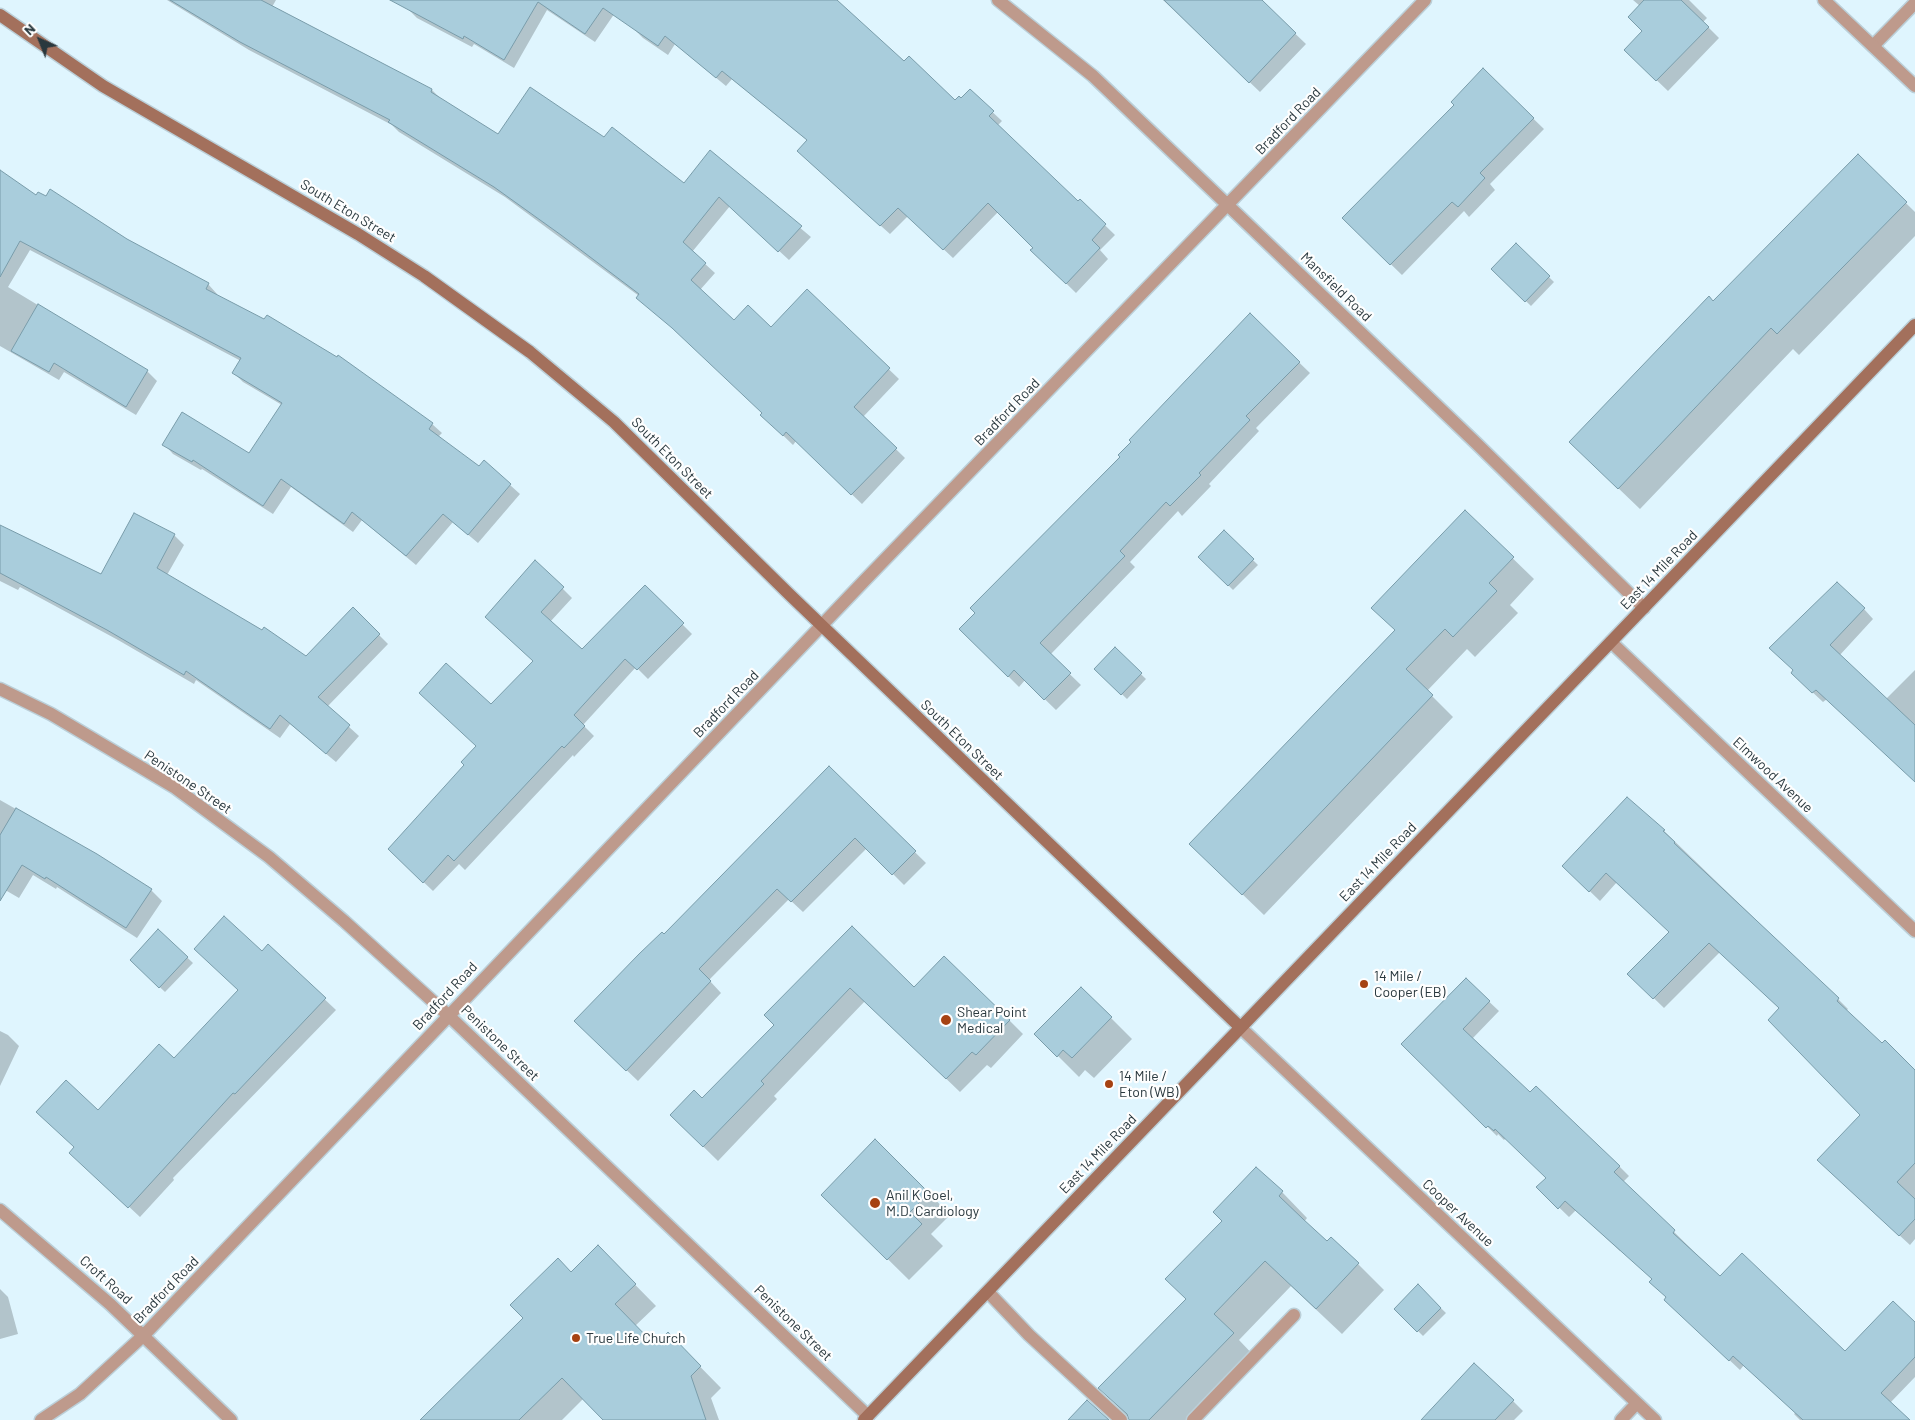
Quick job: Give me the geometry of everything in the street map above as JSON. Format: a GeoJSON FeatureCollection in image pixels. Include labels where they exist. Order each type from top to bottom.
{"type":"FeatureCollection","features":[{"type":"Feature","properties":{"kind":"street","name":"Mansfield Road"},"geometry":{"type":"LineString","coordinates":[[998,0],[1093,76],[1476,443],[1644,608]]}},
{"type":"Feature","properties":{"kind":"street","name":"Bradford Road"},"geometry":{"type":"LineString","coordinates":[[41,1420],[80,1394],[144,1335],[448,1015],[1426,0]]}},
{"type":"Feature","properties":{"kind":"street"},"geometry":{"type":"LineString","coordinates":[[1824,0],[1915,86]]}},
{"type":"Feature","properties":{"kind":"street"},"geometry":{"type":"LineString","coordinates":[[1873,46],[1915,3]]}},
{"type":"Feature","properties":{"kind":"street","name":"South Eton Street"},"geometry":{"type":"LineString","coordinates":[[0,15],[103,86],[358,234],[424,276],[530,352],[614,422],[822,626],[1240,1027]]}},
{"type":"Feature","properties":{"kind":"street","name":"East 14 Mile Road"},"geometry":{"type":"LineString","coordinates":[[866,1418],[1915,325]]}},
{"type":"Feature","properties":{"kind":"street","name":"Elmwood Avenue"},"geometry":{"type":"LineString","coordinates":[[1610,642],[1915,930]]}},
{"type":"Feature","properties":{"kind":"street","name":"Penistone Street"},"geometry":{"type":"LineString","coordinates":[[0,689],[51,714],[174,787],[269,857],[344,921],[448,1015],[866,1418]]}},
{"type":"Feature","properties":{"kind":"street","name":"Cooper Avenue"},"geometry":{"type":"LineString","coordinates":[[1240,1027],[1656,1420]]}},
{"type":"Feature","properties":{"kind":"street","name":"Croft Road"},"geometry":{"type":"LineString","coordinates":[[0,1210],[39,1241],[144,1335],[231,1420]]}},
{"type":"Feature","properties":{"kind":"street"},"geometry":{"type":"LineString","coordinates":[[988,1292],[1029,1335],[1121,1420]]}},
{"type":"Feature","properties":{"kind":"street"},"geometry":{"type":"LineString","coordinates":[[1193,1420],[1294,1315]]}},
{"type":"Feature","properties":{"kind":"street"},"geometry":{"type":"LineString","coordinates":[[1621,1420],[1637,1403]]}},
{"type":"Feature","properties":{"kind":"building"},"geometry":{"type":"Polygon","coordinates":[[[170,0],[261,0],[432,89],[431,92],[498,134],[530,87],[604,137],[612,127],[684,183],[710,150],[802,226],[778,252],[719,197],[683,242],[706,263],[691,280],[734,320],[748,305],[771,327],[807,289],[890,368],[854,407],[897,448],[851,495],[786,432],[783,436],[760,415],[762,413],[672,328],[636,298],[639,294],[561,235],[494,187],[388,122],[390,120],[240,42],[170,0]]]}},
{"type":"Feature","properties":{"kind":"building"},"geometry":{"type":"Polygon","coordinates":[[[390,0],[837,0],[904,61],[909,56],[955,100],[959,96],[961,98],[970,89],[994,111],[989,116],[1078,201],[1080,199],[1106,224],[1092,240],[1100,248],[1066,284],[1030,250],[1033,248],[988,203],[943,250],[898,208],[880,226],[797,151],[807,140],[722,71],[716,78],[665,36],[658,46],[603,8],[585,34],[538,2],[504,60],[464,36],[463,39],[390,0]]]}},
{"type":"Feature","properties":{"kind":"building"},"geometry":{"type":"Polygon","coordinates":[[[1164,0],[1262,0],[1296,33],[1249,83],[1164,0]]]}},
{"type":"Feature","properties":{"kind":"building"},"geometry":{"type":"Polygon","coordinates":[[[1644,0],[1681,0],[1709,27],[1656,81],[1624,50],[1642,31],[1628,17],[1644,0]]]}},
{"type":"Feature","properties":{"kind":"building"},"geometry":{"type":"Polygon","coordinates":[[[1483,68],[1534,118],[1480,173],[1485,178],[1458,207],[1452,202],[1390,265],[1342,218],[1454,105],[1451,102],[1483,68]]]}},
{"type":"Feature","properties":{"kind":"building"},"geometry":{"type":"Polygon","coordinates":[[[1858,154],[1907,202],[1777,334],[1771,328],[1618,489],[1569,442],[1709,296],[1713,301],[1858,154]]]}},
{"type":"Feature","properties":{"kind":"building"},"geometry":{"type":"Polygon","coordinates":[[[0,170],[36,195],[38,192],[46,196],[50,189],[127,239],[209,283],[206,289],[264,319],[267,315],[337,357],[338,355],[433,423],[429,429],[479,466],[484,460],[511,484],[468,535],[443,514],[406,556],[352,512],[344,524],[281,479],[263,506],[193,460],[192,462],[162,445],[182,412],[249,453],[282,403],[232,373],[241,358],[20,241],[0,277],[0,170]]]}},
{"type":"Feature","properties":{"kind":"building"},"geometry":{"type":"Polygon","coordinates":[[[1516,243],[1550,276],[1525,302],[1491,269],[1516,243]]]}},
{"type":"Feature","properties":{"kind":"building"},"geometry":{"type":"Polygon","coordinates":[[[38,304],[148,370],[126,407],[54,363],[49,372],[11,351],[38,304]]]}},
{"type":"Feature","properties":{"kind":"building"},"geometry":{"type":"Polygon","coordinates":[[[1250,313],[1300,362],[1246,416],[1250,420],[1199,473],[1201,475],[1170,506],[1166,502],[1120,551],[1125,556],[1040,643],[1071,673],[1044,700],[1014,670],[1008,677],[959,629],[975,613],[970,608],[1120,457],[1118,455],[1131,442],[1129,440],[1250,313]]]}},
{"type":"Feature","properties":{"kind":"building"},"geometry":{"type":"Polygon","coordinates":[[[1465,510],[1514,557],[1489,583],[1497,591],[1453,637],[1445,629],[1406,669],[1433,695],[1242,895],[1189,844],[1395,630],[1371,608],[1465,510]]]}},
{"type":"Feature","properties":{"kind":"building"},"geometry":{"type":"Polygon","coordinates":[[[134,513],[175,534],[157,568],[262,630],[264,627],[306,656],[353,607],[380,634],[318,697],[350,725],[326,754],[280,715],[270,729],[186,671],[184,675],[107,630],[0,573],[0,525],[101,574],[134,513]]]}},
{"type":"Feature","properties":{"kind":"building"},"geometry":{"type":"Polygon","coordinates":[[[1224,530],[1254,559],[1228,586],[1198,557],[1224,530]]]}},
{"type":"Feature","properties":{"kind":"building"},"geometry":{"type":"Polygon","coordinates":[[[535,560],[564,587],[541,612],[582,649],[645,585],[684,623],[637,670],[625,659],[574,715],[585,726],[564,748],[562,746],[454,861],[448,855],[423,883],[388,849],[464,765],[461,762],[476,746],[419,693],[446,663],[491,704],[533,661],[485,617],[535,560]]]}},
{"type":"Feature","properties":{"kind":"building"},"geometry":{"type":"Polygon","coordinates":[[[1837,582],[1865,608],[1830,645],[1915,725],[1915,782],[1816,690],[1812,693],[1791,673],[1793,670],[1769,648],[1837,582]]]}},
{"type":"Feature","properties":{"kind":"building"},"geometry":{"type":"Polygon","coordinates":[[[1115,647],[1142,673],[1121,695],[1094,669],[1115,647]]]}},
{"type":"Feature","properties":{"kind":"building"},"geometry":{"type":"Polygon","coordinates":[[[829,766],[916,851],[892,875],[855,838],[791,902],[777,889],[699,969],[711,981],[626,1071],[574,1021],[639,954],[662,932],[664,934],[829,766]]]}},
{"type":"Feature","properties":{"kind":"building"},"geometry":{"type":"Polygon","coordinates":[[[1627,797],[1665,830],[1663,831],[1674,843],[1839,998],[1837,1001],[1882,1043],[1885,1040],[1915,1070],[1915,1163],[1897,1182],[1915,1199],[1915,1219],[1899,1236],[1817,1160],[1860,1115],[1768,1020],[1779,1008],[1709,943],[1653,999],[1627,974],[1669,932],[1606,873],[1589,892],[1562,866],[1627,797]]]}},
{"type":"Feature","properties":{"kind":"building"},"geometry":{"type":"Polygon","coordinates":[[[16,808],[97,854],[152,889],[126,928],[46,877],[45,879],[22,865],[0,901],[0,835],[16,808]]]}},
{"type":"Feature","properties":{"kind":"building"},"geometry":{"type":"Polygon","coordinates":[[[224,916],[262,951],[268,944],[326,998],[235,1094],[233,1093],[128,1208],[69,1153],[74,1147],[36,1112],[66,1080],[98,1110],[159,1044],[174,1058],[238,990],[194,949],[224,916]]]}},
{"type":"Feature","properties":{"kind":"building"},"geometry":{"type":"Polygon","coordinates":[[[852,926],[914,987],[944,956],[1010,1020],[976,1055],[972,1052],[946,1079],[850,988],[761,1081],[764,1084],[703,1147],[670,1115],[694,1090],[702,1098],[774,1025],[764,1015],[852,926]]]}},
{"type":"Feature","properties":{"kind":"building"},"geometry":{"type":"Polygon","coordinates":[[[158,929],[188,957],[159,988],[130,960],[158,929]]]}},
{"type":"Feature","properties":{"kind":"building"},"geometry":{"type":"Polygon","coordinates":[[[1466,978],[1490,1001],[1463,1029],[1530,1092],[1536,1086],[1620,1166],[1614,1172],[1675,1230],[1673,1233],[1720,1276],[1742,1253],[1845,1351],[1893,1301],[1915,1322],[1915,1357],[1881,1393],[1910,1420],[1803,1420],[1733,1356],[1729,1361],[1664,1300],[1666,1297],[1649,1282],[1652,1279],[1565,1201],[1558,1209],[1536,1187],[1546,1178],[1495,1129],[1494,1131],[1488,1126],[1486,1128],[1401,1044],[1466,978]]]}},
{"type":"Feature","properties":{"kind":"building"},"geometry":{"type":"Polygon","coordinates":[[[1081,987],[1112,1017],[1072,1058],[1063,1050],[1057,1057],[1034,1034],[1081,987]]]}},
{"type":"Feature","properties":{"kind":"building"},"geometry":{"type":"Polygon","coordinates":[[[875,1139],[929,1193],[910,1212],[922,1224],[887,1260],[821,1195],[875,1139]]]}},
{"type":"Feature","properties":{"kind":"building"},"geometry":{"type":"Polygon","coordinates":[[[1256,1167],[1283,1191],[1279,1196],[1303,1219],[1327,1241],[1331,1237],[1359,1263],[1316,1309],[1265,1261],[1214,1314],[1234,1333],[1149,1420],[1129,1420],[1127,1414],[1098,1388],[1186,1299],[1165,1279],[1222,1221],[1213,1212],[1256,1167]]]}},
{"type":"Feature","properties":{"kind":"building","name":"True Life Church"},"geometry":{"type":"Polygon","coordinates":[[[598,1245],[636,1284],[615,1304],[655,1345],[668,1332],[701,1366],[691,1376],[706,1420],[603,1420],[562,1378],[519,1420],[420,1420],[523,1318],[510,1305],[558,1258],[571,1272],[598,1245]]]}},
{"type":"Feature","properties":{"kind":"building"},"geometry":{"type":"Polygon","coordinates":[[[1418,1284],[1441,1308],[1417,1332],[1394,1309],[1418,1284]]]}},
{"type":"Feature","properties":{"kind":"building"},"geometry":{"type":"Polygon","coordinates":[[[1474,1363],[1514,1400],[1495,1420],[1421,1420],[1474,1363]]]}},
{"type":"Feature","properties":{"kind":"building"},"geometry":{"type":"Polygon","coordinates":[[[1087,1400],[1109,1420],[1068,1420],[1087,1400]]]}},
{"type":"Feature","properties":{"kind":"place","name":"14 Mile / Cooper (EB)"},"geometry":{"type":"Point","coordinates":[1364,984]}},
{"type":"Feature","properties":{"kind":"place","name":"Shear Point Medical"},"geometry":{"type":"Point","coordinates":[946,1020]}},
{"type":"Feature","properties":{"kind":"place","name":"14 Mile / Eton (WB)"},"geometry":{"type":"Point","coordinates":[1109,1084]}},
{"type":"Feature","properties":{"kind":"place","name":"Anil K Goel, M.D. Cardiology"},"geometry":{"type":"Point","coordinates":[875,1203]}},
{"type":"Feature","properties":{"kind":"place","name":"True Life Church"},"geometry":{"type":"Point","coordinates":[576,1338]}}]}
